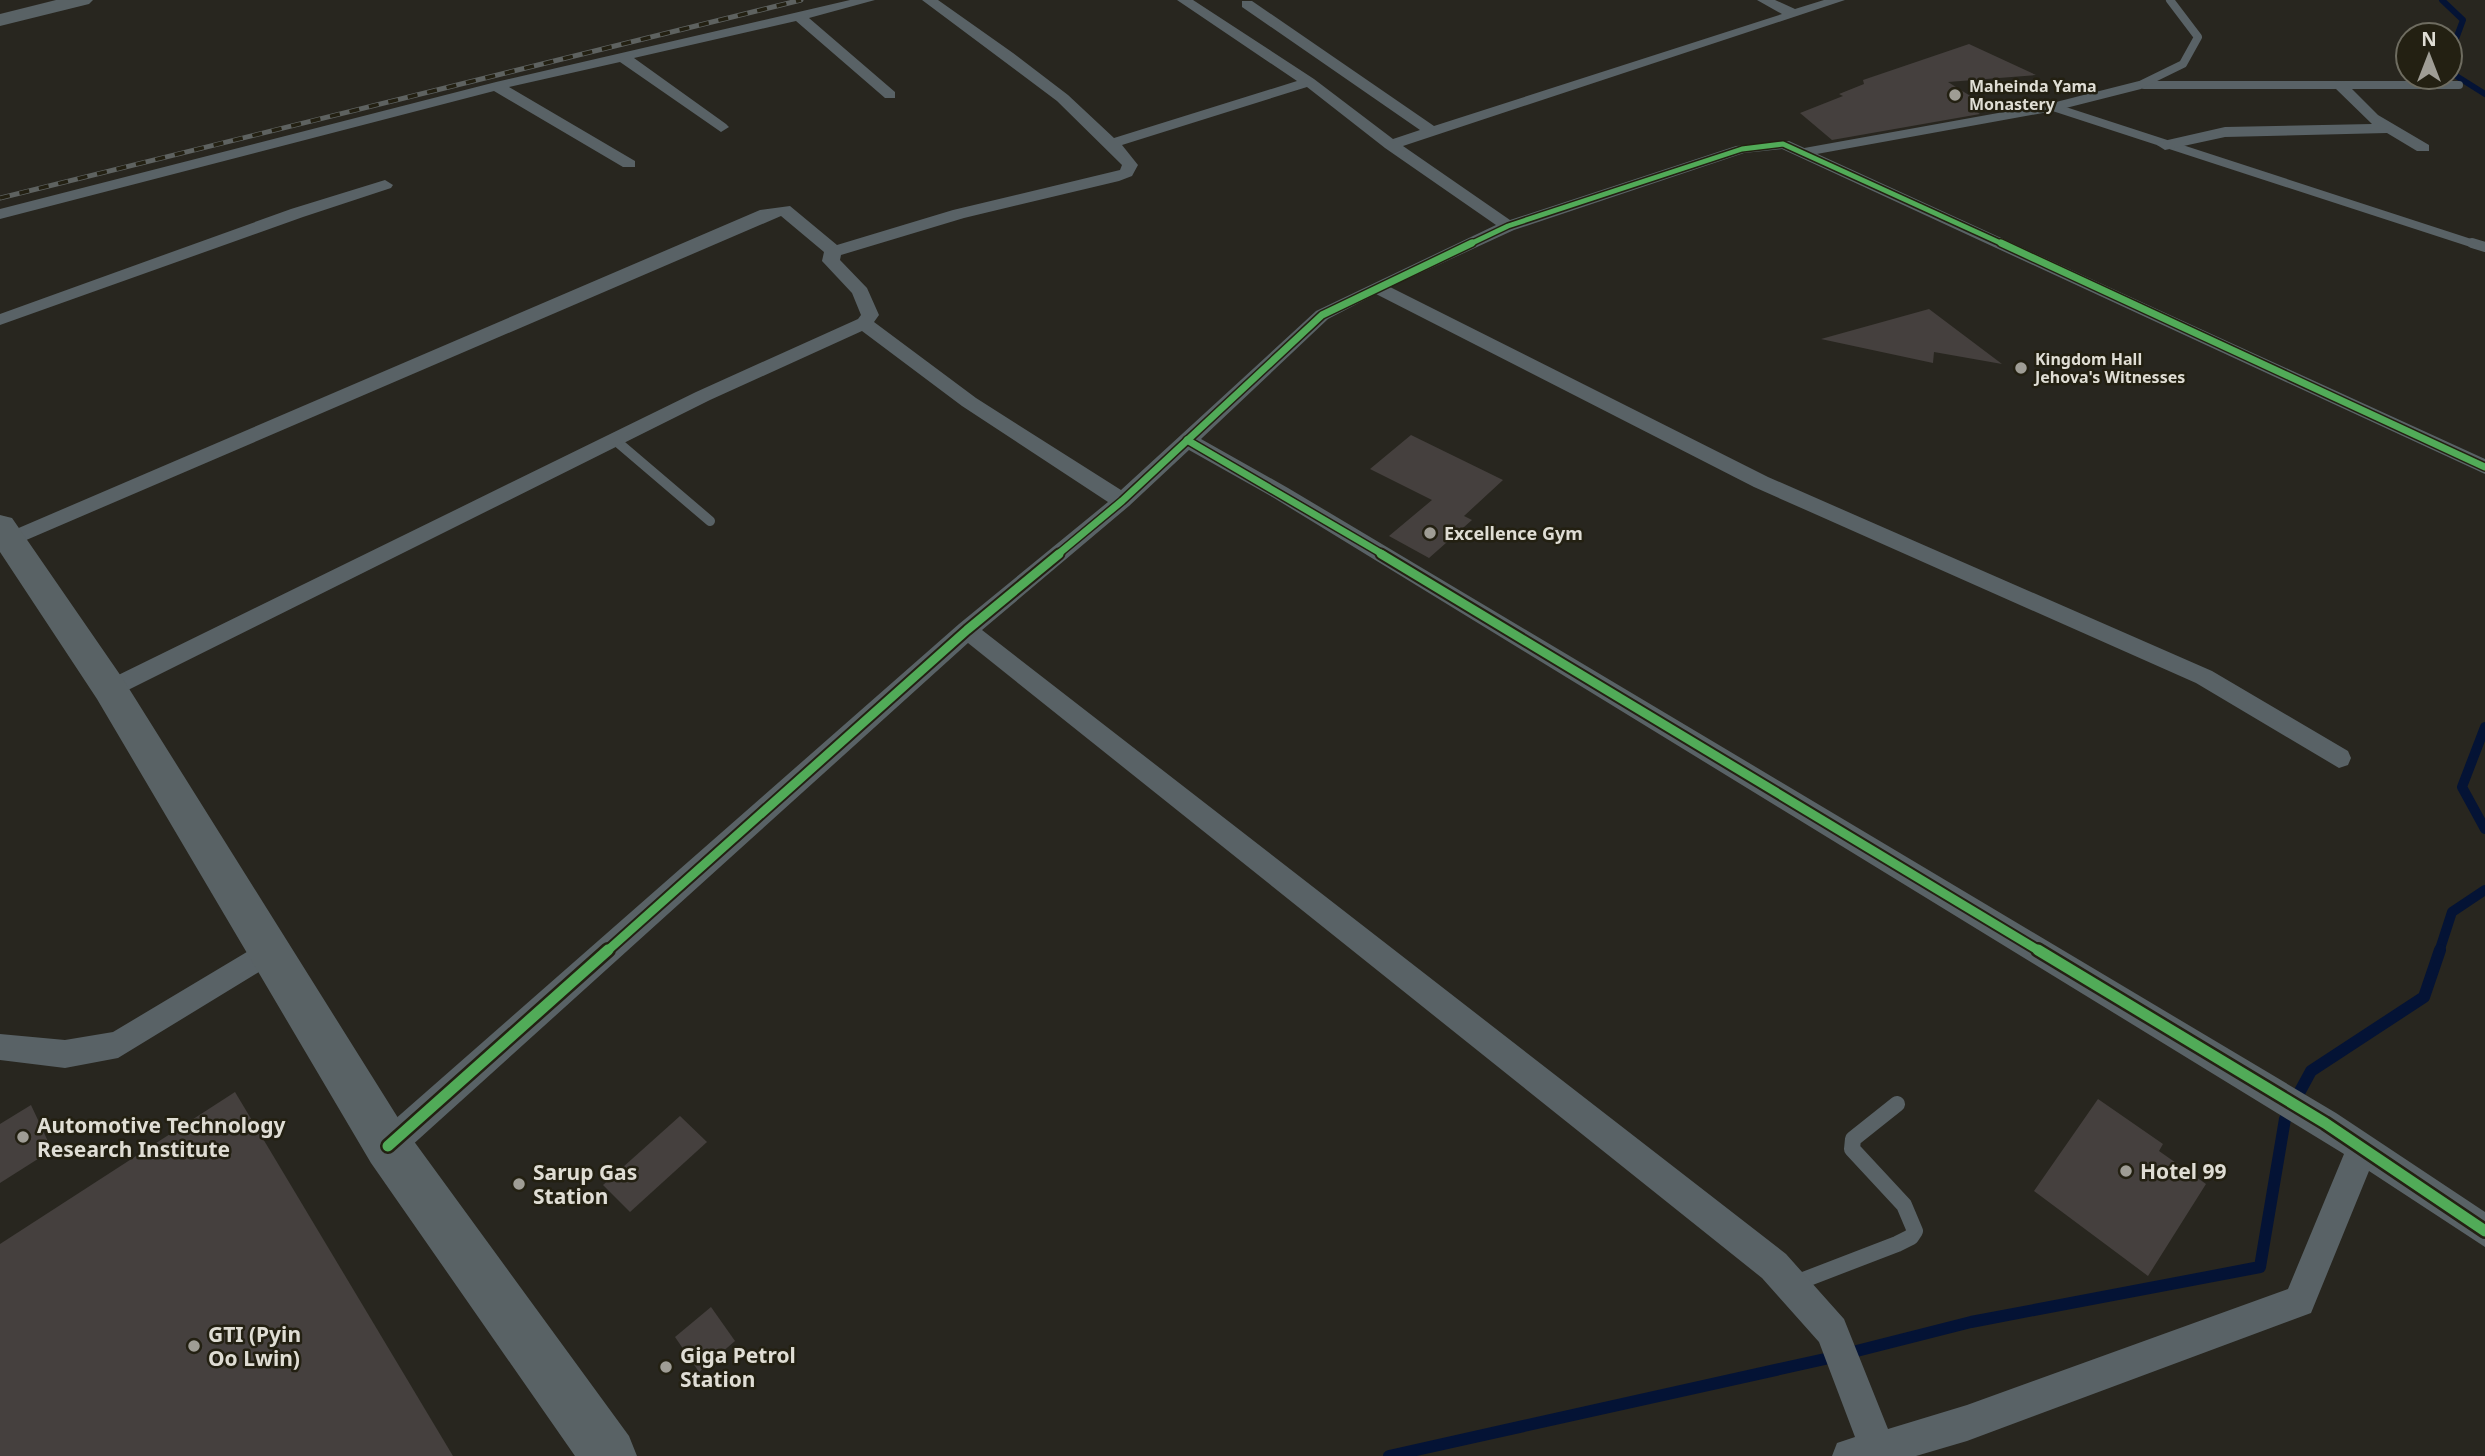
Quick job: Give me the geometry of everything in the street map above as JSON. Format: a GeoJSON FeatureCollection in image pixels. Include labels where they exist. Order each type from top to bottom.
{"type":"FeatureCollection","features":[{"type":"Feature","properties":{"kind":"main road"},"geometry":{"type":"LineString","coordinates":[[0,20],[82,0]]}},
{"type":"Feature","properties":{"kind":"main road"},"geometry":{"type":"LineString","coordinates":[[5,532],[110,689],[267,952],[388,1146],[609,1456]]}},
{"type":"Feature","properties":{"kind":"street"},"geometry":{"type":"LineString","coordinates":[[0,214],[496,86],[868,0]]}},
{"type":"Feature","properties":{"kind":"street"},"geometry":{"type":"LineString","coordinates":[[833,252],[958,214],[1113,178],[1126,173],[1130,165],[1113,143],[1033,77],[929,0]]}},
{"type":"Feature","properties":{"kind":"street"},"geometry":{"type":"LineString","coordinates":[[1184,0],[1234,8],[1431,131]]}},
{"type":"Feature","properties":{"kind":"street"},"geometry":{"type":"LineString","coordinates":[[1764,0],[1794,14]]}},
{"type":"Feature","properties":{"kind":"street"},"geometry":{"type":"LineString","coordinates":[[1391,145],[1838,0]]}},
{"type":"Feature","properties":{"kind":"street"},"geometry":{"type":"LineString","coordinates":[[1234,8],[1308,82],[1391,145],[1508,226]]}},
{"type":"Feature","properties":{"kind":"street"},"geometry":{"type":"LineString","coordinates":[[800,17],[890,96]]}},
{"type":"Feature","properties":{"kind":"street"},"geometry":{"type":"LineString","coordinates":[[622,56],[720,127]]}},
{"type":"Feature","properties":{"kind":"street"},"geometry":{"type":"LineString","coordinates":[[1113,143],[1308,82]]}},
{"type":"Feature","properties":{"kind":"street"},"geometry":{"type":"LineString","coordinates":[[2340,85],[2373,118],[2423,148]]}},
{"type":"Feature","properties":{"kind":"street"},"geometry":{"type":"LineString","coordinates":[[496,86],[629,164]]}},
{"type":"Feature","properties":{"kind":"street"},"geometry":{"type":"LineString","coordinates":[[2165,145],[2225,132],[2390,128]]}},
{"type":"Feature","properties":{"kind":"street"},"geometry":{"type":"LineString","coordinates":[[388,1146],[967,630],[1122,501],[1322,315],[1508,226],[1742,149],[1783,144],[1805,152],[2485,467]]}},
{"type":"Feature","properties":{"kind":"street"},"geometry":{"type":"LineString","coordinates":[[0,320],[297,213],[386,185]]}},
{"type":"Feature","properties":{"kind":"street"},"geometry":{"type":"LineString","coordinates":[[5,532],[766,214],[784,210],[833,252]]}},
{"type":"Feature","properties":{"kind":"street"},"geometry":{"type":"LineString","coordinates":[[110,689],[703,396],[864,323],[870,315],[868,305],[856,284],[831,261],[833,252]]}},
{"type":"Feature","properties":{"kind":"street"},"geometry":{"type":"LineString","coordinates":[[1376,287],[1761,482],[2204,677],[2339,758]]}},
{"type":"Feature","properties":{"kind":"street"},"geometry":{"type":"LineString","coordinates":[[864,323],[969,402],[1122,501]]}},
{"type":"Feature","properties":{"kind":"street"},"geometry":{"type":"LineString","coordinates":[[1187,440],[1305,508],[2325,1123],[2485,1231]]}},
{"type":"Feature","properties":{"kind":"street"},"geometry":{"type":"LineString","coordinates":[[967,630],[1793,1284],[1832,1331],[1857,1391],[1871,1454],[1967,1423],[2299,1301],[2362,1149]]}},
{"type":"Feature","properties":{"kind":"street"},"geometry":{"type":"LineString","coordinates":[[0,1047],[65,1054],[118,1045],[267,952]]}},
{"type":"Feature","properties":{"kind":"lane"},"geometry":{"type":"LineString","coordinates":[[1805,152],[2053,107],[2140,85],[2183,64],[2197,37],[2170,0]]}},
{"type":"Feature","properties":{"kind":"lane"},"geometry":{"type":"LineString","coordinates":[[2140,85],[2394,85]]}},
{"type":"Feature","properties":{"kind":"lane"},"geometry":{"type":"LineString","coordinates":[[2053,107],[2485,247]]}},
{"type":"Feature","properties":{"kind":"lane"},"geometry":{"type":"LineString","coordinates":[[615,440],[710,521]]}},
{"type":"Feature","properties":{"kind":"lane"},"geometry":{"type":"LineString","coordinates":[[1793,1284],[1897,1244],[1911,1237],[1915,1231],[1904,1205],[1852,1149],[1853,1139],[1897,1104]]}},
{"type":"Feature","properties":{"kind":"building","name":"Maheinda Yama Monastery"},"geometry":{"type":"Polygon","coordinates":[[[1969,44],[2036,75],[1948,82],[1988,107],[1974,110],[1980,114],[1832,140],[1800,113],[1843,96],[1839,94],[1864,84],[1863,80],[1969,44]]]}},
{"type":"Feature","properties":{"kind":"building"},"geometry":{"type":"Polygon","coordinates":[[[1929,309],[2002,364],[1934,352],[1933,363],[1821,339],[1929,309]]]}},
{"type":"Feature","properties":{"kind":"building"},"geometry":{"type":"Polygon","coordinates":[[[1411,435],[1503,480],[1464,516],[1472,520],[1429,558],[1389,536],[1432,500],[1370,469],[1411,435]]]}},
{"type":"Feature","properties":{"kind":"building","name":"GTI (Pyin Oo Lwin)"},"geometry":{"type":"Polygon","coordinates":[[[235,1092],[453,1456],[0,1456],[0,1244],[235,1092]]]}},
{"type":"Feature","properties":{"kind":"building"},"geometry":{"type":"Polygon","coordinates":[[[2098,1099],[2163,1144],[2159,1151],[2206,1184],[2148,1276],[2034,1191],[2098,1099]]]}},
{"type":"Feature","properties":{"kind":"building","name":"Automotive Technology Research Institute"},"geometry":{"type":"Polygon","coordinates":[[[31,1105],[52,1150],[0,1183],[0,1124],[31,1105]]]}},
{"type":"Feature","properties":{"kind":"building"},"geometry":{"type":"Polygon","coordinates":[[[680,1116],[707,1142],[630,1212],[603,1185],[680,1116]]]}},
{"type":"Feature","properties":{"kind":"building"},"geometry":{"type":"Polygon","coordinates":[[[711,1307],[735,1341],[699,1372],[675,1337],[711,1307]]]}},
{"type":"Feature","properties":{"kind":"waterway"},"geometry":{"type":"LineString","coordinates":[[2442,0],[2463,21]]}},
{"type":"Feature","properties":{"kind":"waterway"},"geometry":{"type":"LineString","coordinates":[[2464,81],[2485,94]]}},
{"type":"Feature","properties":{"kind":"waterway"},"geometry":{"type":"LineString","coordinates":[[2485,727],[2462,787],[2485,829]]}},
{"type":"Feature","properties":{"kind":"waterway"},"geometry":{"type":"LineString","coordinates":[[2439,952],[2452,912],[2485,890]]}},
{"type":"Feature","properties":{"kind":"waterway"},"geometry":{"type":"LineString","coordinates":[[1389,1456],[1825,1359],[1971,1322],[2260,1267],[2285,1119],[2311,1071],[2424,997],[2440,950]]}},
{"type":"Feature","properties":{"kind":"railway"},"geometry":{"type":"LineString","coordinates":[[0,198],[801,0]]}},
{"type":"Feature","properties":{"kind":"cycle path"},"geometry":{"type":"LineString","coordinates":[[388,1146],[967,630],[1122,501],[1322,315],[1354,297],[1508,226],[1742,149],[1783,144],[1805,152],[2485,467]]}},
{"type":"Feature","properties":{"kind":"cycle path"},"geometry":{"type":"LineString","coordinates":[[1187,440],[1281,493],[2325,1123],[2485,1231]]}},
{"type":"Feature","properties":{"kind":"place","name":"Maheinda Yama Monastery"},"geometry":{"type":"Point","coordinates":[1955,95]}},
{"type":"Feature","properties":{"kind":"place","name":"Kingdom Hall Jehova's Witnesses"},"geometry":{"type":"Point","coordinates":[2021,368]}},
{"type":"Feature","properties":{"kind":"place","name":"Excellence Gym"},"geometry":{"type":"Point","coordinates":[1430,533]}},
{"type":"Feature","properties":{"kind":"place","name":"Automotive Technology Research Institute"},"geometry":{"type":"Point","coordinates":[23,1137]}},
{"type":"Feature","properties":{"kind":"place","name":"Hotel 99"},"geometry":{"type":"Point","coordinates":[2126,1171]}},
{"type":"Feature","properties":{"kind":"place","name":"Sarup Gas Station"},"geometry":{"type":"Point","coordinates":[519,1184]}},
{"type":"Feature","properties":{"kind":"place","name":"GTI (Pyin Oo Lwin)"},"geometry":{"type":"Point","coordinates":[194,1346]}},
{"type":"Feature","properties":{"kind":"place","name":"Giga Petrol Station"},"geometry":{"type":"Point","coordinates":[666,1367]}}]}
